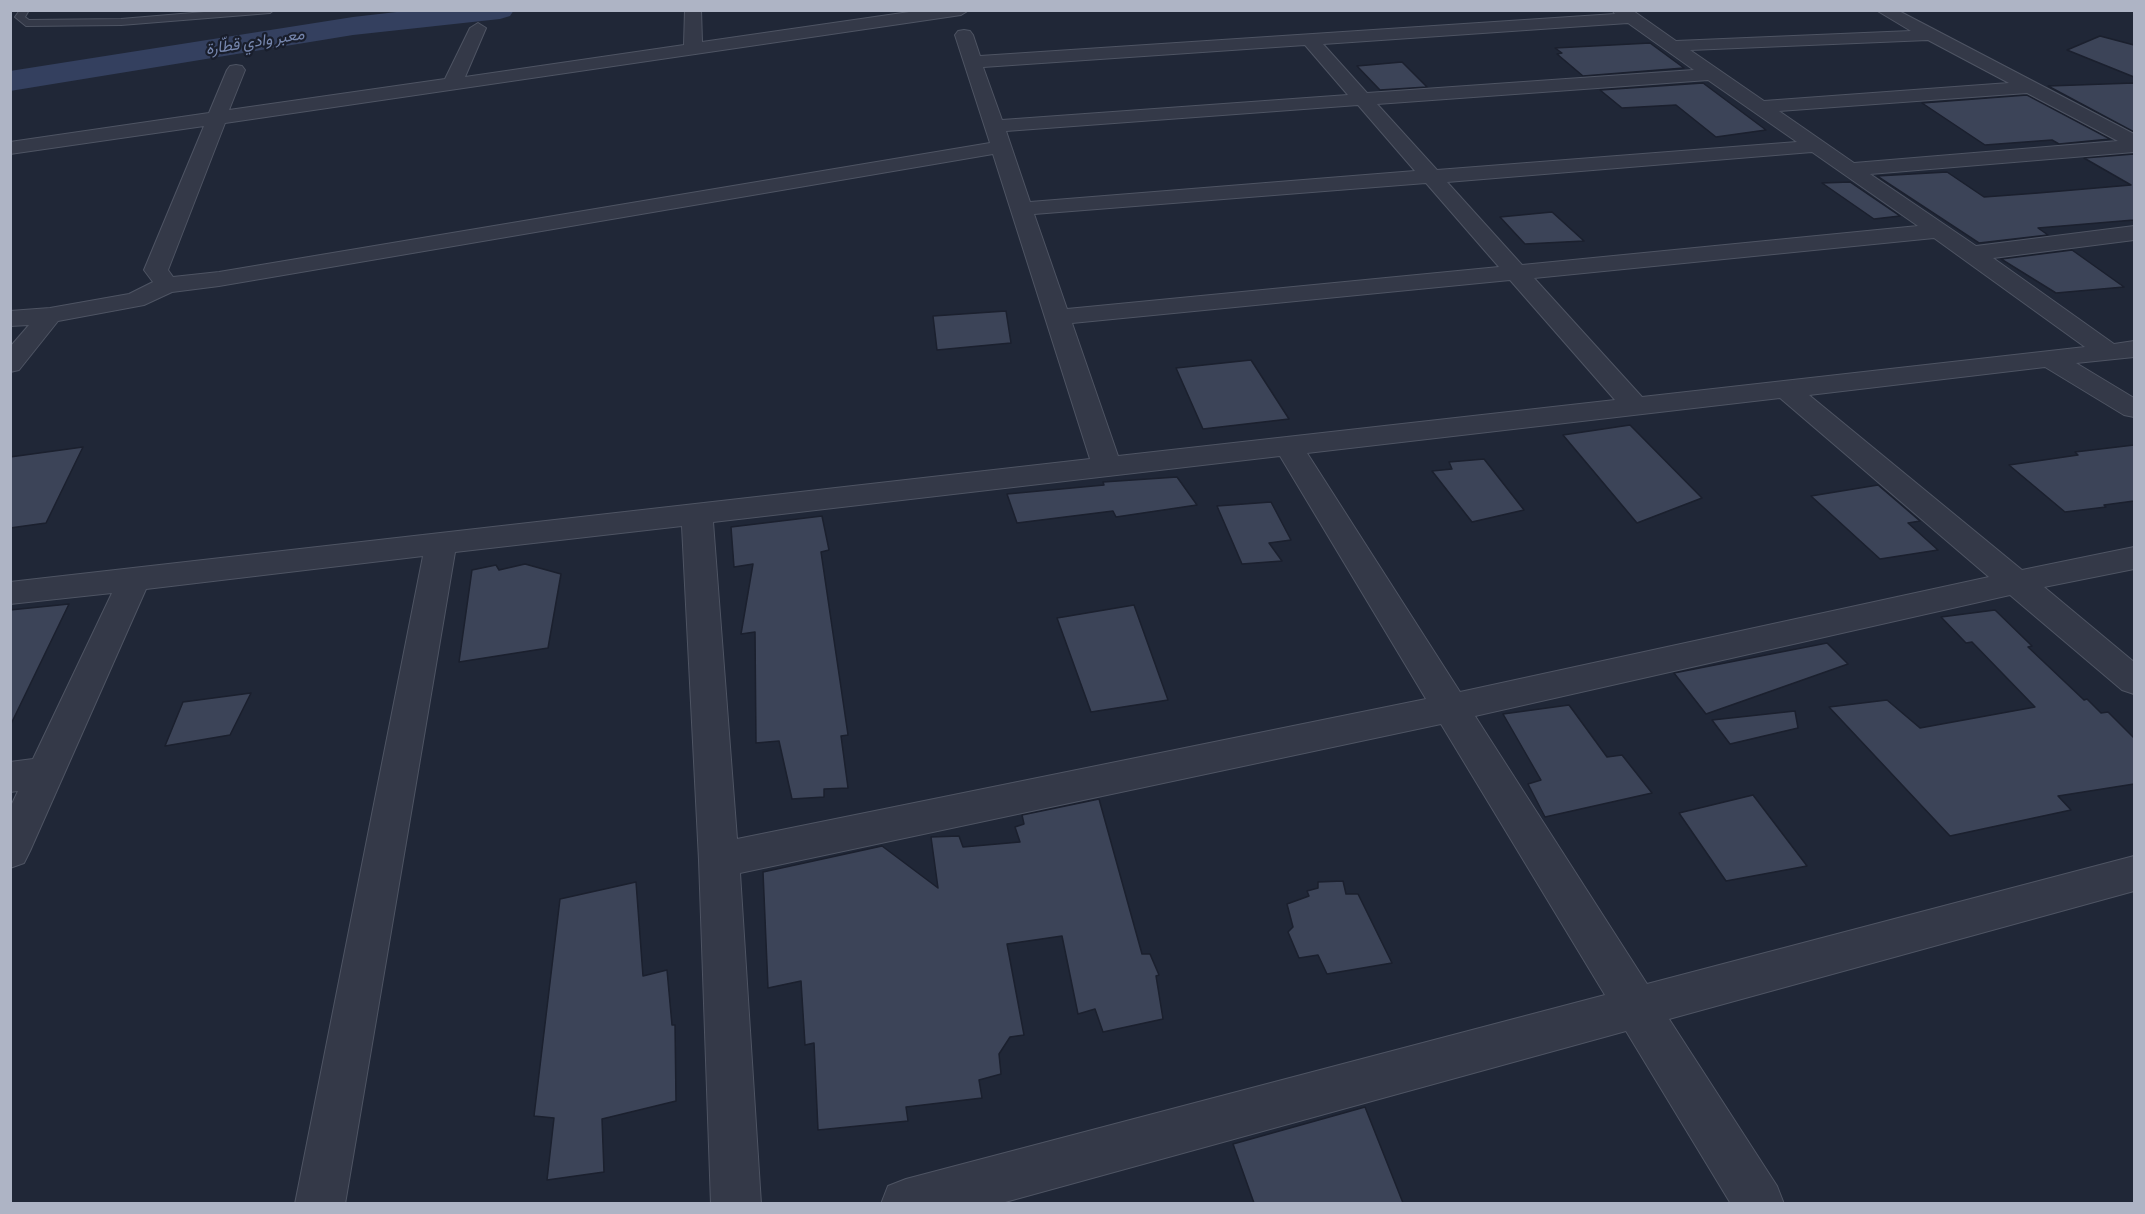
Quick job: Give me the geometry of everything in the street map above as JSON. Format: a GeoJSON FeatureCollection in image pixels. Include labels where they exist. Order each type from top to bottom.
{"type":"FeatureCollection","features":[{"type":"Feature","properties":{"kind":"street"},"geometry":{"type":"LineString","coordinates":[[693,10],[693,49]]}},
{"type":"Feature","properties":{"kind":"street"},"geometry":{"type":"LineString","coordinates":[[13,149],[961,10]]}},
{"type":"Feature","properties":{"kind":"street"},"geometry":{"type":"LineString","coordinates":[[1884,10],[2134,144]]}},
{"type":"Feature","properties":{"kind":"street"},"geometry":{"type":"LineString","coordinates":[[973,62],[1624,14],[1972,254],[2122,351]]}},
{"type":"Feature","properties":{"kind":"street"},"geometry":{"type":"LineString","coordinates":[[452,84],[478,28]]}},
{"type":"Feature","properties":{"kind":"street"},"geometry":{"type":"LineString","coordinates":[[964,35],[1107,467]]}},
{"type":"Feature","properties":{"kind":"street"},"geometry":{"type":"LineString","coordinates":[[1671,46],[1930,35]]}},
{"type":"Feature","properties":{"kind":"street"},"geometry":{"type":"LineString","coordinates":[[1309,39],[1636,406]]}},
{"type":"Feature","properties":{"kind":"street"},"geometry":{"type":"LineString","coordinates":[[167,285],[156,270],[236,70]]}},
{"type":"Feature","properties":{"kind":"street"},"geometry":{"type":"LineString","coordinates":[[10,319],[50,315],[135,300],[167,285],[219,279],[998,137],[1363,99],[1711,74]]}},
{"type":"Feature","properties":{"kind":"street"},"geometry":{"type":"LineString","coordinates":[[1761,107],[2030,87]]}},
{"type":"Feature","properties":{"kind":"street"},"geometry":{"type":"LineString","coordinates":[[1851,169],[2134,144]]}},
{"type":"Feature","properties":{"kind":"street"},"geometry":{"type":"LineString","coordinates":[[1022,208],[1817,146]]}},
{"type":"Feature","properties":{"kind":"street"},"geometry":{"type":"LineString","coordinates":[[1057,317],[1940,231]]}},
{"type":"Feature","properties":{"kind":"street"},"geometry":{"type":"LineString","coordinates":[[1972,254],[2134,232]]}},
{"type":"Feature","properties":{"kind":"street"},"geometry":{"type":"LineString","coordinates":[[10,364],[50,315]]}},
{"type":"Feature","properties":{"kind":"street"},"geometry":{"type":"LineString","coordinates":[[10,593],[2122,351]]}},
{"type":"Feature","properties":{"kind":"street"},"geometry":{"type":"LineString","coordinates":[[2050,359],[2134,409]]}},
{"type":"Feature","properties":{"kind":"street"},"geometry":{"type":"LineString","coordinates":[[1786,389],[2134,681]]}},
{"type":"Feature","properties":{"kind":"street"},"geometry":{"type":"LineString","coordinates":[[1288,446],[1759,1203]]}},
{"type":"Feature","properties":{"kind":"street"},"geometry":{"type":"LineString","coordinates":[[697,514],[719,860],[736,1203]]}},
{"type":"Feature","properties":{"kind":"street"},"geometry":{"type":"LineString","coordinates":[[320,1203],[441,544]]}},
{"type":"Feature","properties":{"kind":"street"},"geometry":{"type":"LineString","coordinates":[[719,860],[1450,708],[2016,582],[2134,558]]}},
{"type":"Feature","properties":{"kind":"street"},"geometry":{"type":"LineString","coordinates":[[10,851],[28,775],[134,579]]}},
{"type":"Feature","properties":{"kind":"street"},"geometry":{"type":"LineString","coordinates":[[906,1203],[2134,874]]}},
{"type":"Feature","properties":{"kind":"lane"},"geometry":{"type":"LineString","coordinates":[[25,10],[20,17],[26,23],[121,22],[270,10]]}},
{"type":"Feature","properties":{"kind":"building"},"geometry":{"type":"Polygon","coordinates":[[[2100,36],[2134,45],[2134,77],[2067,50],[2100,36]]]}},
{"type":"Feature","properties":{"kind":"building"},"geometry":{"type":"Polygon","coordinates":[[[1650,43],[1684,68],[1583,76],[1557,54],[1562,53],[1555,48],[1650,43]]]}},
{"type":"Feature","properties":{"kind":"building"},"geometry":{"type":"Polygon","coordinates":[[[1402,62],[1427,87],[1380,90],[1357,66],[1402,62]]]}},
{"type":"Feature","properties":{"kind":"building"},"geometry":{"type":"Polygon","coordinates":[[[1703,83],[1766,130],[1716,137],[1676,105],[1622,108],[1600,90],[1703,83]]]}},
{"type":"Feature","properties":{"kind":"building"},"geometry":{"type":"Polygon","coordinates":[[[2134,83],[2134,132],[2048,86],[2134,83]]]}},
{"type":"Feature","properties":{"kind":"building"},"geometry":{"type":"Polygon","coordinates":[[[2027,95],[2110,139],[2059,144],[2052,140],[1985,145],[1922,103],[2027,95]]]}},
{"type":"Feature","properties":{"kind":"building"},"geometry":{"type":"Polygon","coordinates":[[[2134,154],[2134,220],[2038,228],[2048,235],[1979,243],[1877,176],[1947,172],[1984,197],[2038,193],[2131,185],[2084,158],[2134,154]]]}},
{"type":"Feature","properties":{"kind":"building"},"geometry":{"type":"Polygon","coordinates":[[[1850,182],[1900,216],[1874,219],[1822,183],[1850,182]]]}},
{"type":"Feature","properties":{"kind":"building"},"geometry":{"type":"Polygon","coordinates":[[[1552,212],[1584,241],[1525,244],[1500,217],[1552,212]]]}},
{"type":"Feature","properties":{"kind":"building"},"geometry":{"type":"Polygon","coordinates":[[[2072,250],[2124,287],[2056,293],[2001,259],[2072,250]]]}},
{"type":"Feature","properties":{"kind":"building"},"geometry":{"type":"Polygon","coordinates":[[[1006,311],[1011,343],[937,350],[933,316],[1006,311]]]}},
{"type":"Feature","properties":{"kind":"building"},"geometry":{"type":"Polygon","coordinates":[[[1251,360],[1289,419],[1203,429],[1176,368],[1251,360]]]}},
{"type":"Feature","properties":{"kind":"building"},"geometry":{"type":"Polygon","coordinates":[[[1630,425],[1702,498],[1637,523],[1563,435],[1630,425]]]}},
{"type":"Feature","properties":{"kind":"building"},"geometry":{"type":"Polygon","coordinates":[[[2134,445],[2134,501],[2104,505],[2106,507],[2065,512],[2009,465],[2078,455],[2075,452],[2134,445]]]}},
{"type":"Feature","properties":{"kind":"building"},"geometry":{"type":"Polygon","coordinates":[[[83,447],[46,523],[10,528],[10,457],[83,447]]]}},
{"type":"Feature","properties":{"kind":"building"},"geometry":{"type":"Polygon","coordinates":[[[1484,459],[1524,510],[1472,522],[1432,471],[1452,469],[1449,462],[1484,459]]]}},
{"type":"Feature","properties":{"kind":"building"},"geometry":{"type":"Polygon","coordinates":[[[1177,477],[1197,505],[1116,517],[1113,511],[1017,523],[1007,494],[1104,485],[1103,482],[1177,477]]]}},
{"type":"Feature","properties":{"kind":"building"},"geometry":{"type":"Polygon","coordinates":[[[1878,485],[1920,521],[1908,523],[1938,550],[1880,559],[1811,496],[1878,485]]]}},
{"type":"Feature","properties":{"kind":"building"},"geometry":{"type":"Polygon","coordinates":[[[1271,502],[1291,540],[1269,543],[1282,561],[1242,564],[1217,506],[1271,502]]]}},
{"type":"Feature","properties":{"kind":"building"},"geometry":{"type":"Polygon","coordinates":[[[822,516],[829,550],[821,552],[848,735],[841,736],[848,788],[824,789],[824,797],[792,799],[779,741],[756,743],[755,632],[741,634],[753,564],[734,567],[731,527],[822,516]]]}},
{"type":"Feature","properties":{"kind":"building"},"geometry":{"type":"Polygon","coordinates":[[[525,564],[561,574],[548,648],[459,662],[472,570],[496,565],[499,570],[525,564]]]}},
{"type":"Feature","properties":{"kind":"building"},"geometry":{"type":"Polygon","coordinates":[[[69,604],[10,726],[10,610],[69,604]]]}},
{"type":"Feature","properties":{"kind":"building"},"geometry":{"type":"Polygon","coordinates":[[[1134,605],[1168,700],[1091,712],[1057,618],[1134,605]]]}},
{"type":"Feature","properties":{"kind":"building"},"geometry":{"type":"Polygon","coordinates":[[[1995,610],[2032,646],[2028,647],[2084,700],[2087,699],[2101,713],[2108,712],[2134,738],[2134,784],[2058,796],[2071,810],[1950,836],[1829,707],[1887,700],[1920,728],[2035,707],[1972,642],[1966,643],[1941,617],[1995,610]]]}},
{"type":"Feature","properties":{"kind":"building"},"geometry":{"type":"Polygon","coordinates":[[[1827,643],[1848,664],[1706,714],[1674,673],[1827,643]]]}},
{"type":"Feature","properties":{"kind":"building"},"geometry":{"type":"Polygon","coordinates":[[[251,693],[230,735],[165,746],[183,702],[251,693]]]}},
{"type":"Feature","properties":{"kind":"building"},"geometry":{"type":"Polygon","coordinates":[[[1569,705],[1607,757],[1622,755],[1652,793],[1545,817],[1528,784],[1541,780],[1503,714],[1569,705]]]}},
{"type":"Feature","properties":{"kind":"building"},"geometry":{"type":"Polygon","coordinates":[[[1795,711],[1798,728],[1730,744],[1712,720],[1795,711]]]}},
{"type":"Feature","properties":{"kind":"building"},"geometry":{"type":"Polygon","coordinates":[[[1753,795],[1807,866],[1726,881],[1679,813],[1753,795]]]}},
{"type":"Feature","properties":{"kind":"building"},"geometry":{"type":"Polygon","coordinates":[[[1099,799],[1142,954],[1150,954],[1159,975],[1156,976],[1163,1019],[1103,1032],[1095,1009],[1078,1014],[1062,936],[1007,944],[1024,1035],[1010,1037],[999,1054],[1001,1074],[979,1080],[982,1098],[906,1107],[908,1121],[818,1130],[814,1043],[805,1045],[801,981],[768,988],[763,872],[882,846],[938,888],[931,837],[959,836],[963,847],[1020,842],[1015,827],[1024,824],[1022,815],[1099,799]]]}},
{"type":"Feature","properties":{"kind":"building"},"geometry":{"type":"Polygon","coordinates":[[[1343,881],[1346,894],[1358,894],[1392,963],[1327,974],[1318,955],[1299,958],[1288,932],[1293,927],[1287,904],[1309,896],[1307,891],[1318,888],[1318,882],[1343,881]]]}},
{"type":"Feature","properties":{"kind":"building"},"geometry":{"type":"Polygon","coordinates":[[[636,882],[643,976],[667,970],[672,1025],[675,1025],[676,1101],[602,1119],[604,1172],[547,1180],[554,1118],[534,1116],[560,899],[636,882]]]}},
{"type":"Feature","properties":{"kind":"building"},"geometry":{"type":"Polygon","coordinates":[[[1365,1107],[1403,1203],[1254,1203],[1233,1144],[1365,1107]]]}},
{"type":"Feature","properties":{"kind":"waterway","name":"معبر وادي قطّارة"},"geometry":{"type":"LineString","coordinates":[[10,81],[353,26],[500,10]]}}]}
